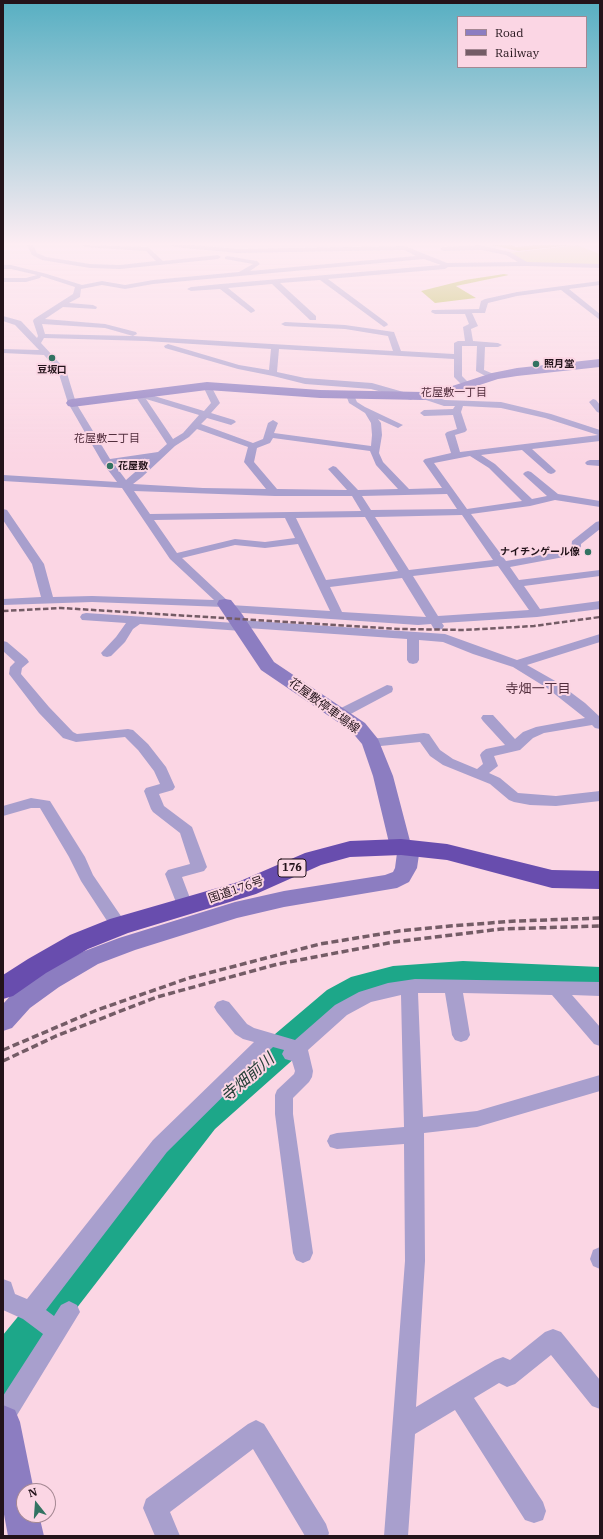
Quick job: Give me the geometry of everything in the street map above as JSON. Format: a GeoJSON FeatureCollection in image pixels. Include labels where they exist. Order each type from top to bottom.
{"type":"FeatureCollection","features":[{"type":"Feature","properties":{"kind":"highway","name":"国道176号"},"geometry":{"type":"LineString","coordinates":[[3,989],[37,966],[79,942],[120,926],[247,888],[313,859],[350,849],[405,847],[447,852],[552,879],[600,880]]}},
{"type":"Feature","properties":{"kind":"street"},"geometry":{"type":"LineString","coordinates":[[37,321],[44,317]]}},
{"type":"Feature","properties":{"kind":"street"},"geometry":{"type":"LineString","coordinates":[[374,317],[384,325]]}},
{"type":"Feature","properties":{"kind":"street"},"geometry":{"type":"LineString","coordinates":[[469,344],[467,326],[474,326],[470,317]]}},
{"type":"Feature","properties":{"kind":"street"},"geometry":{"type":"LineString","coordinates":[[3,318],[18,323],[39,340],[46,352],[62,370],[72,403],[107,462],[125,484],[174,557],[227,606]]}},
{"type":"Feature","properties":{"kind":"street"},"geometry":{"type":"LineString","coordinates":[[105,326],[113,318]]}},
{"type":"Feature","properties":{"kind":"street"},"geometry":{"type":"LineString","coordinates":[[37,321],[105,326],[128,331],[146,339],[238,367],[273,373],[304,381],[372,386],[444,403],[467,397]]}},
{"type":"Feature","properties":{"kind":"street"},"geometry":{"type":"LineString","coordinates":[[37,321],[39,340]]}},
{"type":"Feature","properties":{"kind":"street"},"geometry":{"type":"LineString","coordinates":[[285,324],[345,327],[391,334],[398,352]]}},
{"type":"Feature","properties":{"kind":"street"},"geometry":{"type":"LineString","coordinates":[[39,340],[146,339],[316,348],[314,355],[318,358],[342,359],[348,357],[342,350],[398,352],[457,357]]}},
{"type":"Feature","properties":{"kind":"street"},"geometry":{"type":"LineString","coordinates":[[456,455],[450,434],[462,430],[467,397],[458,377],[458,344],[498,345]]}},
{"type":"Feature","properties":{"kind":"street"},"geometry":{"type":"LineString","coordinates":[[481,344],[480,371],[493,377]]}},
{"type":"Feature","properties":{"kind":"street"},"geometry":{"type":"LineString","coordinates":[[273,373],[275,346]]}},
{"type":"Feature","properties":{"kind":"street"},"geometry":{"type":"LineString","coordinates":[[3,351],[46,352]]}},
{"type":"Feature","properties":{"kind":"street"},"geometry":{"type":"LineString","coordinates":[[424,414],[467,397],[493,377],[516,372],[600,363]]}},
{"type":"Feature","properties":{"kind":"street"},"geometry":{"type":"LineString","coordinates":[[72,403],[206,386],[350,395],[417,396],[442,393],[467,397],[548,416],[600,433]]}},
{"type":"Feature","properties":{"kind":"street"},"geometry":{"type":"LineString","coordinates":[[125,484],[139,475],[172,444],[186,435],[216,403],[206,386]]}},
{"type":"Feature","properties":{"kind":"street"},"geometry":{"type":"LineString","coordinates":[[138,394],[231,422]]}},
{"type":"Feature","properties":{"kind":"street"},"geometry":{"type":"LineString","coordinates":[[138,394],[172,444]]}},
{"type":"Feature","properties":{"kind":"street"},"geometry":{"type":"LineString","coordinates":[[350,395],[353,403],[368,412],[398,424]]}},
{"type":"Feature","properties":{"kind":"street"},"geometry":{"type":"LineString","coordinates":[[593,402],[600,410]]}},
{"type":"Feature","properties":{"kind":"street"},"geometry":{"type":"LineString","coordinates":[[368,412],[376,423],[374,453],[379,463],[405,491]]}},
{"type":"Feature","properties":{"kind":"street"},"geometry":{"type":"LineString","coordinates":[[196,425],[253,446],[267,442],[273,423]]}},
{"type":"Feature","properties":{"kind":"street"},"geometry":{"type":"LineString","coordinates":[[288,438],[291,425]]}},
{"type":"Feature","properties":{"kind":"street"},"geometry":{"type":"LineString","coordinates":[[269,435],[375,449]]}},
{"type":"Feature","properties":{"kind":"street"},"geometry":{"type":"LineString","coordinates":[[537,613],[428,461],[456,455],[600,438]]}},
{"type":"Feature","properties":{"kind":"street"},"geometry":{"type":"LineString","coordinates":[[253,446],[249,462],[271,492],[283,515],[300,541],[324,584],[338,616]]}},
{"type":"Feature","properties":{"kind":"street"},"geometry":{"type":"LineString","coordinates":[[525,448],[551,471]]}},
{"type":"Feature","properties":{"kind":"street"},"geometry":{"type":"LineString","coordinates":[[472,453],[492,466],[530,502]]}},
{"type":"Feature","properties":{"kind":"street"},"geometry":{"type":"LineString","coordinates":[[107,462],[159,455]]}},
{"type":"Feature","properties":{"kind":"street"},"geometry":{"type":"LineString","coordinates":[[333,469],[355,493],[369,514],[432,620],[445,638]]}},
{"type":"Feature","properties":{"kind":"street"},"geometry":{"type":"LineString","coordinates":[[528,474],[555,497]]}},
{"type":"Feature","properties":{"kind":"street"},"geometry":{"type":"LineString","coordinates":[[3,478],[125,484],[136,488],[271,492],[355,493],[450,491]]}},
{"type":"Feature","properties":{"kind":"street"},"geometry":{"type":"LineString","coordinates":[[147,517],[465,512],[555,497],[600,504]]}},
{"type":"Feature","properties":{"kind":"street"},"geometry":{"type":"LineString","coordinates":[[3,512],[38,564],[48,600]]}},
{"type":"Feature","properties":{"kind":"street"},"geometry":{"type":"LineString","coordinates":[[324,584],[502,564],[576,552],[576,543],[600,524]]}},
{"type":"Feature","properties":{"kind":"street"},"geometry":{"type":"LineString","coordinates":[[174,557],[235,542],[265,545],[300,541]]}},
{"type":"Feature","properties":{"kind":"street"},"geometry":{"type":"LineString","coordinates":[[516,584],[600,573]]}},
{"type":"Feature","properties":{"kind":"street"},"geometry":{"type":"LineString","coordinates":[[3,602],[92,600],[227,606],[338,616],[418,621],[537,613],[600,605]]}},
{"type":"Feature","properties":{"kind":"street","name":"花屋敷停車場線"},"geometry":{"type":"LineString","coordinates":[[227,606],[267,666],[340,714],[358,728],[371,743],[405,847]]}},
{"type":"Feature","properties":{"kind":"street"},"geometry":{"type":"LineString","coordinates":[[86,617],[445,638],[477,651],[517,664],[552,685],[598,723]]}},
{"type":"Feature","properties":{"kind":"street"},"geometry":{"type":"LineString","coordinates":[[107,653],[121,638],[128,627],[138,620]]}},
{"type":"Feature","properties":{"kind":"street"},"geometry":{"type":"LineString","coordinates":[[413,636],[413,660]]}},
{"type":"Feature","properties":{"kind":"street"},"geometry":{"type":"LineString","coordinates":[[517,664],[600,638]]}},
{"type":"Feature","properties":{"kind":"street"},"geometry":{"type":"LineString","coordinates":[[3,645],[24,662],[16,667],[9,676],[68,735],[76,738],[128,733],[143,747],[161,770],[168,787],[151,791],[158,809],[187,831],[199,867],[173,874],[185,906]]}},
{"type":"Feature","properties":{"kind":"street"},"geometry":{"type":"LineString","coordinates":[[340,714],[387,689]]}},
{"type":"Feature","properties":{"kind":"street"},"geometry":{"type":"LineString","coordinates":[[488,718],[515,747]]}},
{"type":"Feature","properties":{"kind":"street"},"geometry":{"type":"LineString","coordinates":[[478,774],[491,766],[487,755],[491,752],[515,747],[528,735],[541,730],[598,723]]}},
{"type":"Feature","properties":{"kind":"street"},"geometry":{"type":"LineString","coordinates":[[371,743],[424,737],[435,753],[448,762],[495,781],[514,797],[530,800],[556,801],[600,796]]}},
{"type":"Feature","properties":{"kind":"street"},"geometry":{"type":"LineString","coordinates":[[3,811],[31,803],[45,804],[77,857],[86,877],[120,926]]}},
{"type":"Feature","properties":{"kind":"street"},"geometry":{"type":"LineString","coordinates":[[3,1021],[21,1001],[50,980],[90,958],[127,944],[235,910],[284,899],[390,882],[401,877],[406,868],[405,847]]}},
{"type":"Feature","properties":{"kind":"street"},"geometry":{"type":"LineString","coordinates":[[453,986],[461,1035]]}},
{"type":"Feature","properties":{"kind":"street"},"geometry":{"type":"LineString","coordinates":[[31,1312],[160,1146],[286,1046],[341,1010],[365,997],[388,990],[409,988],[453,986],[600,990]]}},
{"type":"Feature","properties":{"kind":"street"},"geometry":{"type":"LineString","coordinates":[[396,1536],[416,1261],[414,1130],[409,988]]}},
{"type":"Feature","properties":{"kind":"street"},"geometry":{"type":"LineString","coordinates":[[556,988],[600,1040]]}},
{"type":"Feature","properties":{"kind":"street"},"geometry":{"type":"LineString","coordinates":[[223,1007],[241,1029],[249,1034],[286,1046],[304,1071],[303,1077],[284,1096],[284,1114],[303,1253]]}},
{"type":"Feature","properties":{"kind":"street"},"geometry":{"type":"LineString","coordinates":[[337,1141],[477,1119],[600,1084]]}},
{"type":"Feature","properties":{"kind":"street"},"geometry":{"type":"LineString","coordinates":[[3,1289],[5,1300],[31,1312],[57,1331]]}},
{"type":"Feature","properties":{"kind":"street"},"geometry":{"type":"LineString","coordinates":[[3,1417],[70,1312]]}},
{"type":"Feature","properties":{"kind":"street"},"geometry":{"type":"LineString","coordinates":[[403,1428],[503,1368],[507,1376],[553,1340],[600,1398]]}},
{"type":"Feature","properties":{"kind":"street"},"geometry":{"type":"LineString","coordinates":[[459,1395],[534,1511]]}},
{"type":"Feature","properties":{"kind":"street"},"geometry":{"type":"LineString","coordinates":[[3,1422],[26,1536]]}},
{"type":"Feature","properties":{"kind":"street"},"geometry":{"type":"LineString","coordinates":[[168,1536],[155,1508],[256,1432],[317,1534]]}},
{"type":"Feature","properties":{"kind":"waterway","name":"寺畑前川"},"geometry":{"type":"LineString","coordinates":[[3,1374],[10,1360],[202,1118],[339,999],[363,986],[393,978],[463,973],[600,979]]}},
{"type":"Feature","properties":{"kind":"railway"},"geometry":{"type":"LineString","coordinates":[[3,611],[61,608],[400,629],[464,630],[534,626],[600,617]]}},
{"type":"Feature","properties":{"kind":"railway"},"geometry":{"type":"LineString","coordinates":[[3,1050],[97,1010],[189,978],[320,944],[399,931],[450,926],[516,921],[600,918]]}},
{"type":"Feature","properties":{"kind":"railway"},"geometry":{"type":"LineString","coordinates":[[3,1061],[56,1036],[157,997],[278,964],[394,942],[501,929],[600,926]]}},
{"type":"Feature","properties":{"kind":"place","name":"豆坂口"},"geometry":{"type":"Point","coordinates":[52,358]}},
{"type":"Feature","properties":{"kind":"place","name":"照月堂"},"geometry":{"type":"Point","coordinates":[536,364]}},
{"type":"Feature","properties":{"kind":"place","name":"花屋敷"},"geometry":{"type":"Point","coordinates":[110,466]}},
{"type":"Feature","properties":{"kind":"place","name":"ナイチンゲール像"},"geometry":{"type":"Point","coordinates":[588,552]}},
{"type":"Feature","properties":{"kind":"district","name":"花屋敷一丁目"},"geometry":{"type":"Point","coordinates":[454,393]}},
{"type":"Feature","properties":{"kind":"district","name":"花屋敷二丁目"},"geometry":{"type":"Point","coordinates":[107,439]}},
{"type":"Feature","properties":{"kind":"district","name":"寺畑一丁目"},"geometry":{"type":"Point","coordinates":[538,689]}}]}
